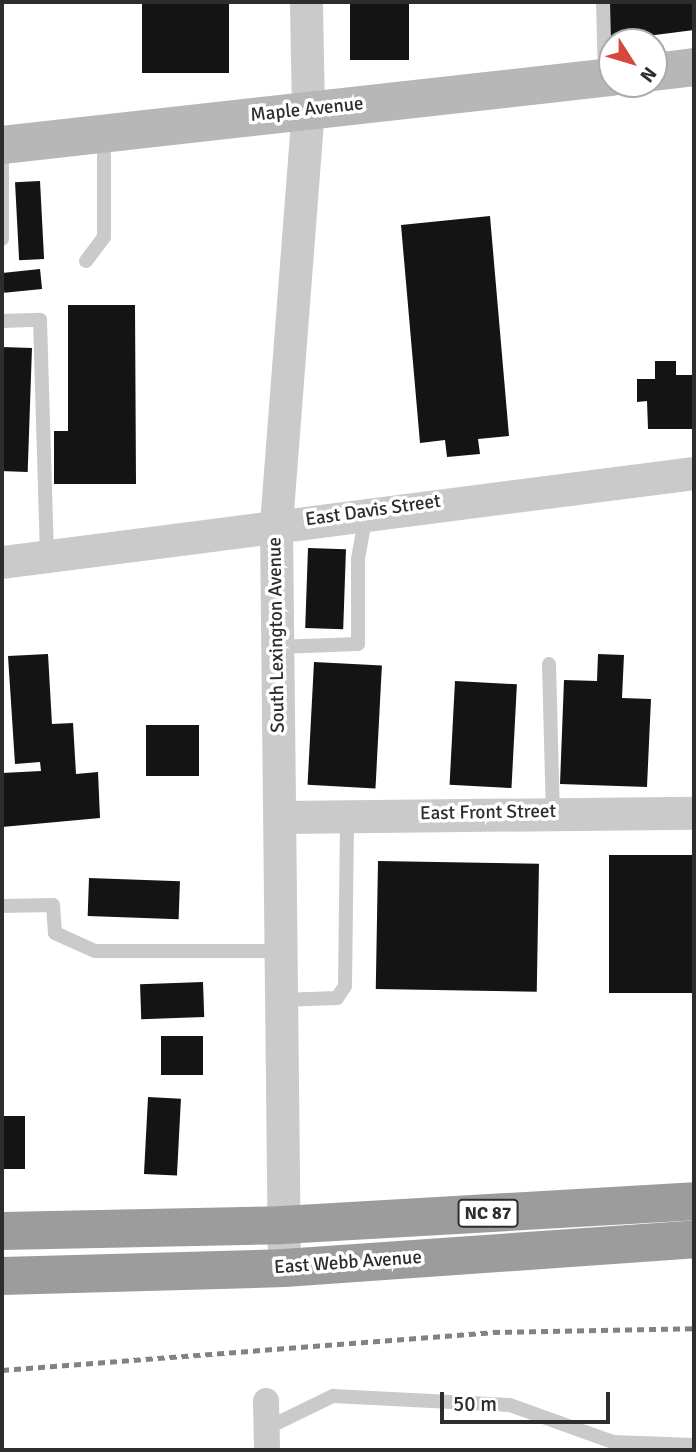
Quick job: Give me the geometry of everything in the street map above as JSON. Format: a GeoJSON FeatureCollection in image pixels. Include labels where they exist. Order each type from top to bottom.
{"type":"FeatureCollection","features":[{"type":"Feature","properties":{"kind":"highway","name":"NC 87"},"geometry":{"type":"LineString","coordinates":[[2,1231],[282,1225],[694,1201]]}},
{"type":"Feature","properties":{"kind":"highway","name":"East Webb Avenue"},"geometry":{"type":"LineString","coordinates":[[2,1276],[284,1268],[694,1238]]}},
{"type":"Feature","properties":{"kind":"main road"},"geometry":{"type":"LineString","coordinates":[[668,70],[694,67]]}},
{"type":"Feature","properties":{"kind":"main road","name":"Maple Avenue"},"geometry":{"type":"LineString","coordinates":[[2,145],[598,78]]}},
{"type":"Feature","properties":{"kind":"street","name":"South Lexington Avenue"},"geometry":{"type":"LineString","coordinates":[[284,1268],[282,817],[276,647],[276,524],[308,110],[306,2]]}},
{"type":"Feature","properties":{"kind":"street","name":"East Davis Street"},"geometry":{"type":"LineString","coordinates":[[5,557],[47,554],[694,473]]}},
{"type":"Feature","properties":{"kind":"street","name":"East Front Street"},"geometry":{"type":"LineString","coordinates":[[282,817],[552,812],[694,813]]}},
{"type":"Feature","properties":{"kind":"street"},"geometry":{"type":"LineString","coordinates":[[266,1401],[266,1439]]}},
{"type":"Feature","properties":{"kind":"lane"},"geometry":{"type":"LineString","coordinates":[[603,2],[605,28]]}},
{"type":"Feature","properties":{"kind":"lane"},"geometry":{"type":"LineString","coordinates":[[86,261],[104,237],[104,134]]}},
{"type":"Feature","properties":{"kind":"lane"},"geometry":{"type":"LineString","coordinates":[[2,151],[2,239]]}},
{"type":"Feature","properties":{"kind":"lane"},"geometry":{"type":"LineString","coordinates":[[2,321],[40,320],[47,554]]}},
{"type":"Feature","properties":{"kind":"lane"},"geometry":{"type":"LineString","coordinates":[[276,647],[358,644],[358,559],[366,512]]}},
{"type":"Feature","properties":{"kind":"lane"},"geometry":{"type":"LineString","coordinates":[[549,664],[552,812]]}},
{"type":"Feature","properties":{"kind":"lane"},"geometry":{"type":"LineString","coordinates":[[282,1000],[337,999],[345,986],[346,816]]}},
{"type":"Feature","properties":{"kind":"lane"},"geometry":{"type":"LineString","coordinates":[[2,906],[53,905],[55,933],[95,951],[282,951]]}},
{"type":"Feature","properties":{"kind":"lane"},"geometry":{"type":"LineString","coordinates":[[266,1439],[332,1396],[510,1405],[613,1442],[694,1445]]}},
{"type":"Feature","properties":{"kind":"building"},"geometry":{"type":"Polygon","coordinates":[[[142,2],[229,2],[229,73],[142,73],[142,2]]]}},
{"type":"Feature","properties":{"kind":"building"},"geometry":{"type":"Polygon","coordinates":[[[350,2],[409,2],[409,60],[350,60],[350,2]]]}},
{"type":"Feature","properties":{"kind":"building"},"geometry":{"type":"Polygon","coordinates":[[[607,2],[694,2],[694,30],[668,33],[668,28],[608,28],[607,2]]]}},
{"type":"Feature","properties":{"kind":"building"},"geometry":{"type":"Polygon","coordinates":[[[40,181],[44,259],[19,260],[15,182],[40,181]]]}},
{"type":"Feature","properties":{"kind":"building"},"geometry":{"type":"Polygon","coordinates":[[[490,216],[509,436],[478,439],[480,454],[447,457],[445,440],[420,443],[401,225],[490,216]]]}},
{"type":"Feature","properties":{"kind":"building"},"geometry":{"type":"Polygon","coordinates":[[[40,269],[42,289],[4,293],[2,273],[40,269]]]}},
{"type":"Feature","properties":{"kind":"building"},"geometry":{"type":"Polygon","coordinates":[[[68,305],[135,305],[136,484],[54,484],[54,431],[68,431],[68,305]]]}},
{"type":"Feature","properties":{"kind":"building"},"geometry":{"type":"Polygon","coordinates":[[[2,347],[32,348],[28,472],[2,471],[2,347]]]}},
{"type":"Feature","properties":{"kind":"building"},"geometry":{"type":"Polygon","coordinates":[[[655,361],[676,361],[676,375],[694,375],[694,429],[648,429],[647,401],[637,402],[637,379],[655,379],[655,361]]]}},
{"type":"Feature","properties":{"kind":"building"},"geometry":{"type":"Polygon","coordinates":[[[308,548],[346,549],[343,629],[305,628],[308,548]]]}},
{"type":"Feature","properties":{"kind":"building"},"geometry":{"type":"Polygon","coordinates":[[[48,654],[52,724],[73,723],[76,774],[98,772],[100,818],[2,827],[2,773],[41,771],[40,762],[15,764],[8,656],[48,654]]]}},
{"type":"Feature","properties":{"kind":"building"},"geometry":{"type":"Polygon","coordinates":[[[598,654],[624,655],[622,698],[651,699],[647,787],[560,784],[564,680],[597,681],[598,654]]]}},
{"type":"Feature","properties":{"kind":"building"},"geometry":{"type":"Polygon","coordinates":[[[314,662],[382,666],[375,788],[308,785],[314,662]]]}},
{"type":"Feature","properties":{"kind":"building"},"geometry":{"type":"Polygon","coordinates":[[[455,681],[517,684],[511,788],[450,785],[455,681]]]}},
{"type":"Feature","properties":{"kind":"building"},"geometry":{"type":"Polygon","coordinates":[[[146,725],[199,725],[199,776],[146,776],[146,725]]]}},
{"type":"Feature","properties":{"kind":"building"},"geometry":{"type":"Polygon","coordinates":[[[609,855],[694,855],[694,993],[609,993],[609,855]]]}},
{"type":"Feature","properties":{"kind":"building"},"geometry":{"type":"Polygon","coordinates":[[[378,861],[539,864],[537,992],[376,989],[378,861]]]}},
{"type":"Feature","properties":{"kind":"building"},"geometry":{"type":"Polygon","coordinates":[[[89,878],[180,881],[179,919],[88,916],[89,878]]]}},
{"type":"Feature","properties":{"kind":"building"},"geometry":{"type":"Polygon","coordinates":[[[203,982],[204,1017],[141,1019],[140,984],[203,982]]]}},
{"type":"Feature","properties":{"kind":"building"},"geometry":{"type":"Polygon","coordinates":[[[161,1036],[203,1036],[203,1075],[161,1075],[161,1036]]]}},
{"type":"Feature","properties":{"kind":"building"},"geometry":{"type":"Polygon","coordinates":[[[148,1097],[181,1099],[177,1176],[144,1174],[148,1097]]]}},
{"type":"Feature","properties":{"kind":"building"},"geometry":{"type":"Polygon","coordinates":[[[2,1116],[25,1116],[25,1169],[2,1169],[2,1116]]]}},
{"type":"Feature","properties":{"kind":"railway"},"geometry":{"type":"LineString","coordinates":[[2,1370],[493,1332],[694,1328]]}}]}
